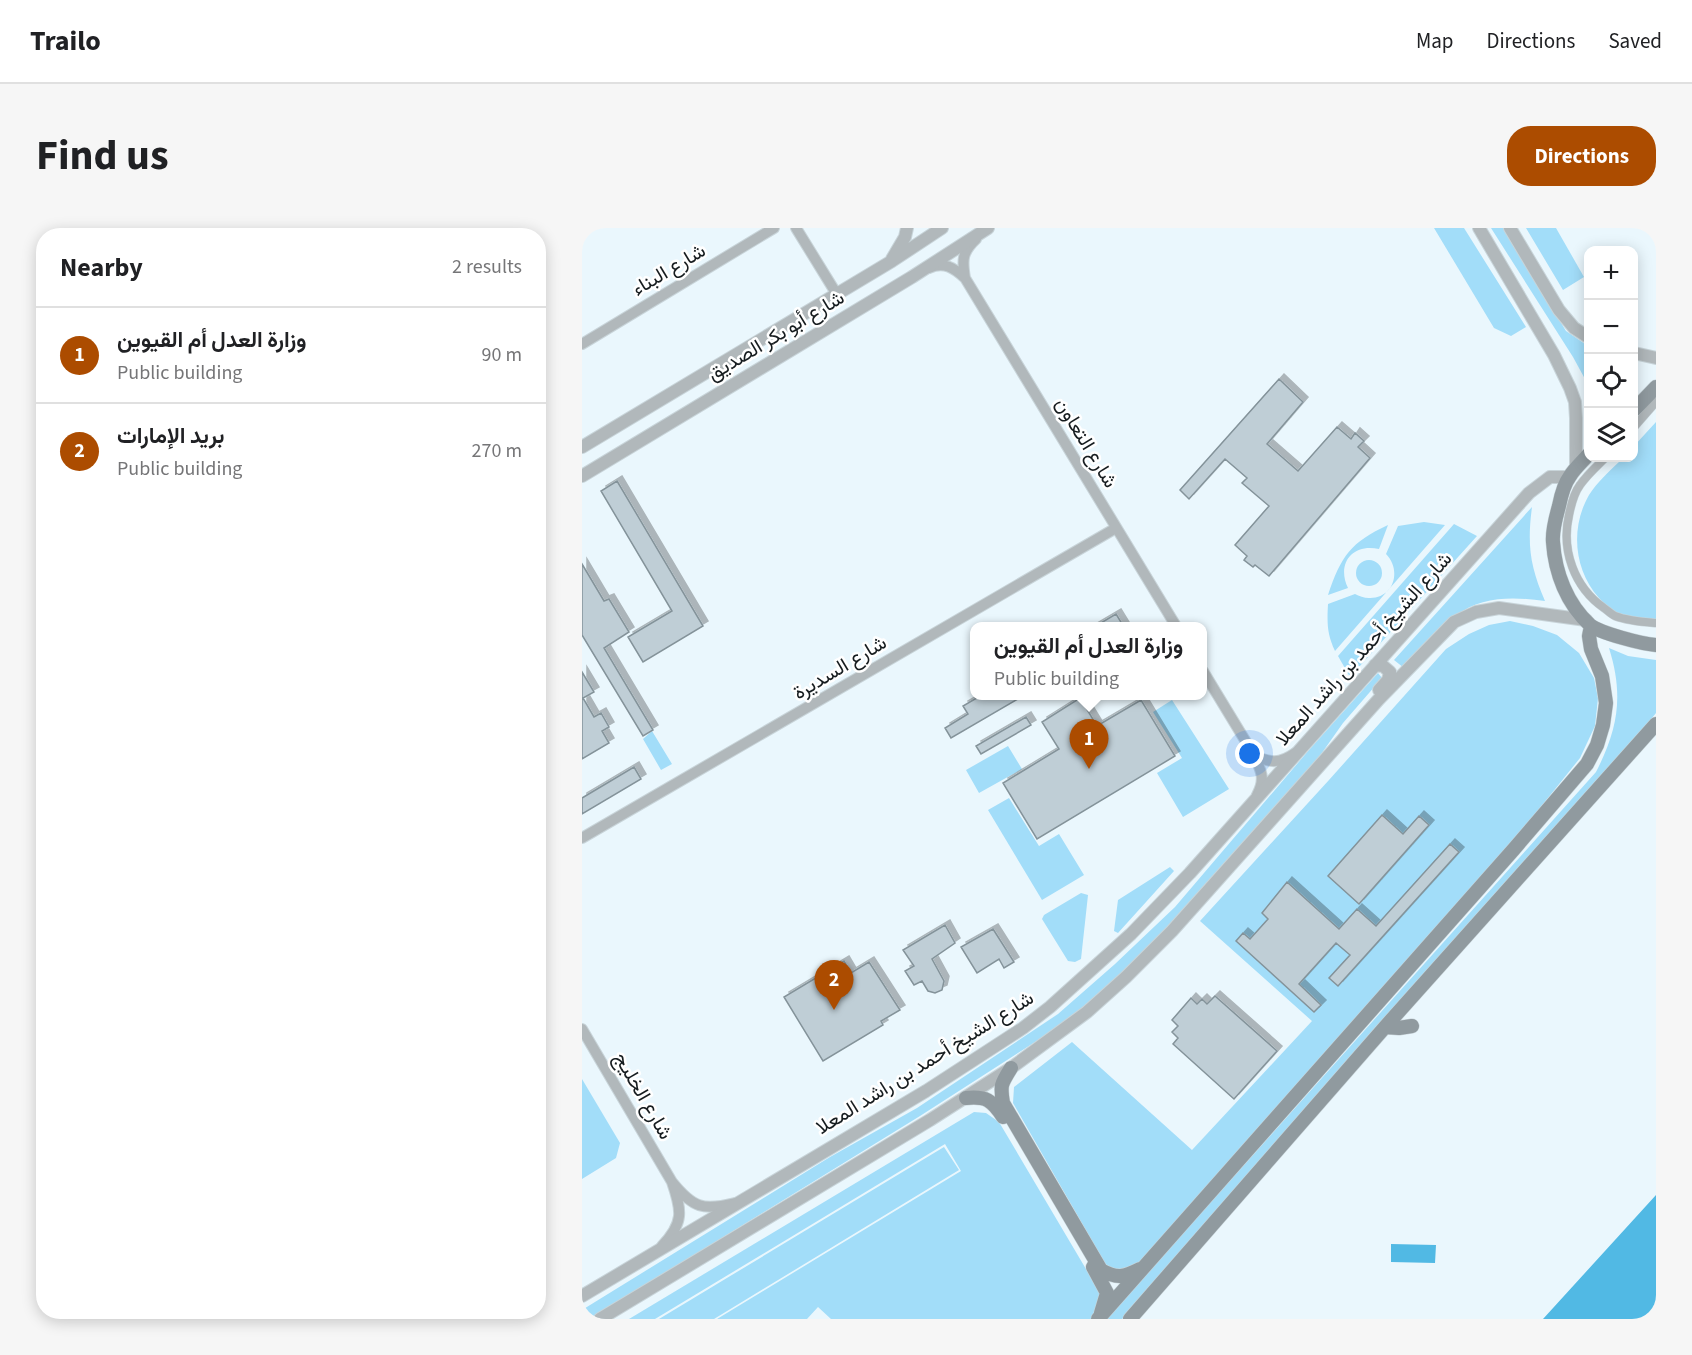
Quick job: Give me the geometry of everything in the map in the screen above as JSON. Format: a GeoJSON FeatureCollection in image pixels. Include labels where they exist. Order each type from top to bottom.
{"type":"FeatureCollection","features":[{"type":"Feature","properties":{"kind":"main road"},"geometry":{"type":"LineString","coordinates":[[1636,408],[1656,387]]}},
{"type":"Feature","properties":{"kind":"main road"},"geometry":{"type":"LineString","coordinates":[[1584,459],[1572,472],[1555,520],[1553,541],[1558,572],[1567,596],[1589,623],[1629,640],[1656,645]]}},
{"type":"Feature","properties":{"kind":"main road"},"geometry":{"type":"LineString","coordinates":[[1099,1318],[1587,764],[1597,745],[1606,703],[1602,676],[1591,650],[1589,623]]}},
{"type":"Feature","properties":{"kind":"main road"},"geometry":{"type":"LineString","coordinates":[[1130,1319],[1656,724]]}},
{"type":"Feature","properties":{"kind":"main road"},"geometry":{"type":"LineString","coordinates":[[1514,849],[1531,864]]}},
{"type":"Feature","properties":{"kind":"main road"},"geometry":{"type":"LineString","coordinates":[[1386,1027],[1412,1026]]}},
{"type":"Feature","properties":{"kind":"main road"},"geometry":{"type":"LineString","coordinates":[[1011,1068],[1001,1087],[1003,1103],[1101,1270],[1112,1276],[1126,1276],[1144,1267]]}},
{"type":"Feature","properties":{"kind":"main road"},"geometry":{"type":"LineString","coordinates":[[966,1098],[986,1099],[996,1105],[1101,1279],[1107,1293],[1099,1318]]}},
{"type":"Feature","properties":{"kind":"street","name":"شارع البناء"},"geometry":{"type":"LineString","coordinates":[[582,344],[774,228]]}},
{"type":"Feature","properties":{"kind":"street"},"geometry":{"type":"LineString","coordinates":[[796,228],[836,293]]}},
{"type":"Feature","properties":{"kind":"street"},"geometry":{"type":"LineString","coordinates":[[892,261],[905,237],[907,228]]}},
{"type":"Feature","properties":{"kind":"street","name":"شارع أبو بكر الصديق"},"geometry":{"type":"LineString","coordinates":[[582,447],[892,261],[942,228]]}},
{"type":"Feature","properties":{"kind":"street"},"geometry":{"type":"LineString","coordinates":[[965,278],[962,261],[967,249],[989,228]]}},
{"type":"Feature","properties":{"kind":"street","name":"شارع أبو بكر الصديق"},"geometry":{"type":"LineString","coordinates":[[582,476],[989,228]]}},
{"type":"Feature","properties":{"kind":"street"},"geometry":{"type":"LineString","coordinates":[[1479,228],[1554,355],[1570,388],[1576,410],[1572,472]]}},
{"type":"Feature","properties":{"kind":"street"},"geometry":{"type":"LineString","coordinates":[[1510,228],[1559,310],[1574,328],[1584,334]]}},
{"type":"Feature","properties":{"kind":"street"},"geometry":{"type":"LineString","coordinates":[[920,272],[934,265],[945,264],[954,268],[965,278]]}},
{"type":"Feature","properties":{"kind":"street","name":"شارع التعاون"},"geometry":{"type":"LineString","coordinates":[[965,278],[1173,622]]}},
{"type":"Feature","properties":{"kind":"street"},"geometry":{"type":"LineString","coordinates":[[1638,354],[1656,358]]}},
{"type":"Feature","properties":{"kind":"street"},"geometry":{"type":"LineString","coordinates":[[1638,422],[1656,402]]}},
{"type":"Feature","properties":{"kind":"street"},"geometry":{"type":"LineString","coordinates":[[582,455],[635,415]]}},
{"type":"Feature","properties":{"kind":"street"},"geometry":{"type":"LineString","coordinates":[[1601,462],[1580,485],[1572,503],[1567,523],[1566,546],[1571,566],[1582,587],[1596,602],[1615,615],[1656,623]]}},
{"type":"Feature","properties":{"kind":"street","name":"شارع الشيخ أحمد بن راشد المعلا"},"geometry":{"type":"LineString","coordinates":[[582,1296],[926,1091],[1023,1028],[1050,1007],[1131,934],[1190,873],[1529,494],[1550,477],[1572,472]]}},
{"type":"Feature","properties":{"kind":"street","name":"شارع السديرة"},"geometry":{"type":"LineString","coordinates":[[582,838],[1116,528]]}},
{"type":"Feature","properties":{"kind":"street"},"geometry":{"type":"LineString","coordinates":[[600,1319],[966,1098],[1087,1012],[1172,931],[1379,699],[1454,622],[1476,612],[1499,608],[1589,623]]}},
{"type":"Feature","properties":{"kind":"street"},"geometry":{"type":"LineString","coordinates":[[1314,773],[1348,725],[1388,680],[1390,672],[1383,666],[1375,665]]}},
{"type":"Feature","properties":{"kind":"street"},"geometry":{"type":"LineString","coordinates":[[1207,678],[1254,755],[1260,769],[1262,786],[1254,800]]}},
{"type":"Feature","properties":{"kind":"street"},"geometry":{"type":"LineString","coordinates":[[1254,755],[1266,761],[1277,762],[1287,759],[1297,751]]}},
{"type":"Feature","properties":{"kind":"street","name":"شارع الخليج"},"geometry":{"type":"LineString","coordinates":[[582,1029],[672,1182],[686,1199],[696,1205],[711,1207],[738,1202]]}},
{"type":"Feature","properties":{"kind":"street","name":"شارع الخليج"},"geometry":{"type":"LineString","coordinates":[[658,1250],[677,1228],[680,1214],[679,1202],[672,1182]]}},
{"type":"Feature","properties":{"kind":"shaded area"},"geometry":{"type":"Polygon","coordinates":[[[1434,228],[1464,228],[1526,327],[1511,336],[1494,328],[1434,228]]]}},
{"type":"Feature","properties":{"kind":"shaded area"},"geometry":{"type":"Polygon","coordinates":[[[1491,228],[1503,228],[1566,331],[1584,343],[1584,377],[1491,228]]]}},
{"type":"Feature","properties":{"kind":"shaded area"},"geometry":{"type":"Polygon","coordinates":[[[1526,228],[1556,228],[1584,277],[1563,290],[1526,228]]]}},
{"type":"Feature","properties":{"kind":"shaded area"},"geometry":{"type":"Polygon","coordinates":[[[1656,422],[1656,625],[1621,617],[1611,610],[1599,598],[1584,575],[1578,548],[1579,521],[1589,495],[1619,462],[1638,462],[1638,442],[1656,422]]]}},
{"type":"Feature","properties":{"kind":"shaded area"},"geometry":{"type":"Polygon","coordinates":[[[1532,507],[1531,555],[1545,601],[1511,598],[1476,604],[1449,622],[1404,668],[1394,660],[1532,507]]]}},
{"type":"Feature","properties":{"kind":"shaded area"},"geometry":{"type":"Polygon","coordinates":[[[1424,522],[1445,525],[1390,588],[1394,568],[1386,554],[1398,526],[1424,522]]]}},
{"type":"Feature","properties":{"kind":"shaded area"},"geometry":{"type":"Polygon","coordinates":[[[1454,524],[1477,536],[1350,677],[1338,656],[1454,524]]]}},
{"type":"Feature","properties":{"kind":"shaded area"},"geometry":{"type":"Polygon","coordinates":[[[1388,525],[1379,549],[1362,549],[1349,557],[1344,571],[1348,588],[1328,595],[1338,570],[1349,552],[1356,544],[1388,525]]]}},
{"type":"Feature","properties":{"kind":"shaded area"},"geometry":{"type":"Polygon","coordinates":[[[1369,560],[1378,564],[1382,573],[1378,582],[1369,586],[1360,582],[1356,573],[1360,564],[1369,560]]]}},
{"type":"Feature","properties":{"kind":"shaded area"},"geometry":{"type":"Polygon","coordinates":[[[1388,590],[1335,651],[1328,628],[1328,604],[1355,594],[1367,598],[1378,597],[1388,590]]]}},
{"type":"Feature","properties":{"kind":"shaded area"},"geometry":{"type":"Polygon","coordinates":[[[1510,621],[1557,635],[1579,653],[1594,678],[1598,698],[1595,726],[1580,758],[1527,824],[1335,1049],[1134,1274],[1107,1267],[1013,1103],[1014,1087],[1072,1042],[1192,1150],[1312,1021],[1200,921],[1446,649],[1469,634],[1489,625],[1510,621]]]}},
{"type":"Feature","properties":{"kind":"shaded area"},"geometry":{"type":"Polygon","coordinates":[[[1609,648],[1628,656],[1656,660],[1656,713],[1621,757],[1122,1319],[1106,1319],[1596,772],[1614,727],[1616,712],[1616,682],[1609,648]]]}},
{"type":"Feature","properties":{"kind":"shaded area"},"geometry":{"type":"Polygon","coordinates":[[[1378,673],[1382,678],[1343,723],[1312,767],[1180,917],[1123,973],[1066,1022],[920,1116],[590,1319],[582,1319],[582,1310],[830,1157],[917,1108],[1058,1014],[1175,907],[1378,673]]]}},
{"type":"Feature","properties":{"kind":"shaded area"},"geometry":{"type":"Polygon","coordinates":[[[1172,700],[1229,789],[1183,817],[1157,773],[1182,758],[1153,712],[1172,700]]]}},
{"type":"Feature","properties":{"kind":"shaded area"},"geometry":{"type":"Polygon","coordinates":[[[652,731],[672,764],[661,770],[643,739],[652,731]]]}},
{"type":"Feature","properties":{"kind":"shaded area"},"geometry":{"type":"Polygon","coordinates":[[[1008,746],[1022,769],[979,793],[966,770],[1008,746]]]}},
{"type":"Feature","properties":{"kind":"shaded area"},"geometry":{"type":"Polygon","coordinates":[[[1009,798],[1039,846],[1059,834],[1084,875],[1042,900],[988,810],[1009,798]]]}},
{"type":"Feature","properties":{"kind":"shaded area"},"geometry":{"type":"Polygon","coordinates":[[[1170,867],[1174,871],[1118,933],[1114,931],[1118,900],[1170,867]]]}},
{"type":"Feature","properties":{"kind":"shaded area"},"geometry":{"type":"Polygon","coordinates":[[[1081,893],[1088,895],[1081,959],[1075,962],[1068,961],[1042,919],[1044,915],[1081,893]]]}},
{"type":"Feature","properties":{"kind":"shaded area"},"geometry":{"type":"Polygon","coordinates":[[[582,1079],[620,1143],[616,1158],[582,1179],[582,1079]]]}},
{"type":"Feature","properties":{"kind":"shaded area"},"geometry":{"type":"Polygon","coordinates":[[[974,1112],[986,1113],[999,1122],[1099,1291],[1099,1302],[1093,1319],[831,1319],[818,1307],[807,1319],[717,1319],[961,1171],[945,1144],[655,1319],[629,1319],[974,1112]]]}},
{"type":"Feature","properties":{"kind":"shaded area"},"geometry":{"type":"Polygon","coordinates":[[[944,1147],[959,1170],[714,1319],[659,1319],[944,1147]]]}},
{"type":"Feature","properties":{"kind":"shaded area"},"geometry":{"type":"Polygon","coordinates":[[[1656,1195],[1656,1319],[1543,1319],[1656,1195]]]}},
{"type":"Feature","properties":{"kind":"shaded area"},"geometry":{"type":"Polygon","coordinates":[[[1391,1244],[1436,1245],[1435,1263],[1391,1262],[1391,1244]]]}},
{"type":"Feature","properties":{"kind":"building"},"geometry":{"type":"Polygon","coordinates":[[[1279,379],[1303,402],[1267,444],[1298,471],[1337,427],[1351,439],[1355,433],[1364,441],[1358,447],[1370,458],[1269,576],[1244,560],[1247,556],[1235,545],[1269,506],[1242,483],[1247,478],[1225,459],[1189,499],[1180,490],[1279,379]]]}},
{"type":"Feature","properties":{"kind":"building"},"geometry":{"type":"Polygon","coordinates":[[[617,481],[703,626],[643,662],[628,637],[672,611],[601,491],[617,481]]]}},
{"type":"Feature","properties":{"kind":"building"},"geometry":{"type":"Polygon","coordinates":[[[582,564],[604,601],[609,599],[629,632],[604,648],[653,730],[643,736],[582,635],[582,564]]]}},
{"type":"Feature","properties":{"kind":"building"},"geometry":{"type":"Polygon","coordinates":[[[1116,614],[1121,622],[1102,622],[1116,614]]]}},
{"type":"Feature","properties":{"kind":"building"},"geometry":{"type":"Polygon","coordinates":[[[582,672],[594,692],[583,698],[594,717],[601,713],[609,727],[602,731],[609,743],[582,759],[582,672]]]}},
{"type":"Feature","properties":{"kind":"building"},"geometry":{"type":"Polygon","coordinates":[[[973,700],[1016,700],[951,738],[945,728],[968,714],[963,706],[973,700]]]}},
{"type":"Feature","properties":{"kind":"building"},"geometry":{"type":"Polygon","coordinates":[[[1077,700],[1081,700],[1097,726],[1141,700],[1175,756],[1037,839],[1003,783],[1059,749],[1042,722],[1077,700]]]}},
{"type":"Feature","properties":{"kind":"building"},"geometry":{"type":"Polygon","coordinates":[[[1026,717],[1031,725],[981,754],[976,746],[1026,717]]]}},
{"type":"Feature","properties":{"kind":"building"},"geometry":{"type":"Polygon","coordinates":[[[634,767],[641,779],[582,814],[582,798],[634,767]]]}},
{"type":"Feature","properties":{"kind":"building"},"geometry":{"type":"Polygon","coordinates":[[[1382,815],[1403,834],[1419,816],[1429,825],[1359,904],[1328,876],[1382,815]]]}},
{"type":"Feature","properties":{"kind":"building"},"geometry":{"type":"Polygon","coordinates":[[[1450,844],[1459,852],[1338,986],[1329,978],[1350,955],[1336,943],[1299,984],[1321,1005],[1314,1012],[1236,941],[1243,933],[1250,939],[1268,919],[1262,913],[1287,882],[1339,929],[1357,909],[1376,926],[1450,844]]]}},
{"type":"Feature","properties":{"kind":"building"},"geometry":{"type":"Polygon","coordinates":[[[945,925],[955,943],[932,959],[944,981],[942,990],[935,993],[928,991],[922,981],[914,985],[905,971],[914,966],[903,950],[945,925]]]}},
{"type":"Feature","properties":{"kind":"building"},"geometry":{"type":"Polygon","coordinates":[[[993,929],[1014,962],[1004,968],[999,959],[977,973],[961,947],[993,929]]]}},
{"type":"Feature","properties":{"kind":"building"},"geometry":{"type":"Polygon","coordinates":[[[844,961],[851,973],[869,962],[900,1010],[881,1021],[883,1025],[823,1061],[784,997],[844,961]]]}},
{"type":"Feature","properties":{"kind":"building"},"geometry":{"type":"Polygon","coordinates":[[[1215,996],[1277,1051],[1234,1099],[1173,1044],[1178,1038],[1172,1032],[1178,1026],[1172,1020],[1191,998],[1197,1004],[1202,999],[1207,1004],[1215,996]]]}},
{"type":"Feature","properties":{"kind":"place","name":"وزارة العدل أم القيوين"},"geometry":{"type":"Point","coordinates":[1089,769]}},
{"type":"Feature","properties":{"kind":"place","name":"بريد الإمارات"},"geometry":{"type":"Point","coordinates":[834,1010]}}]}
